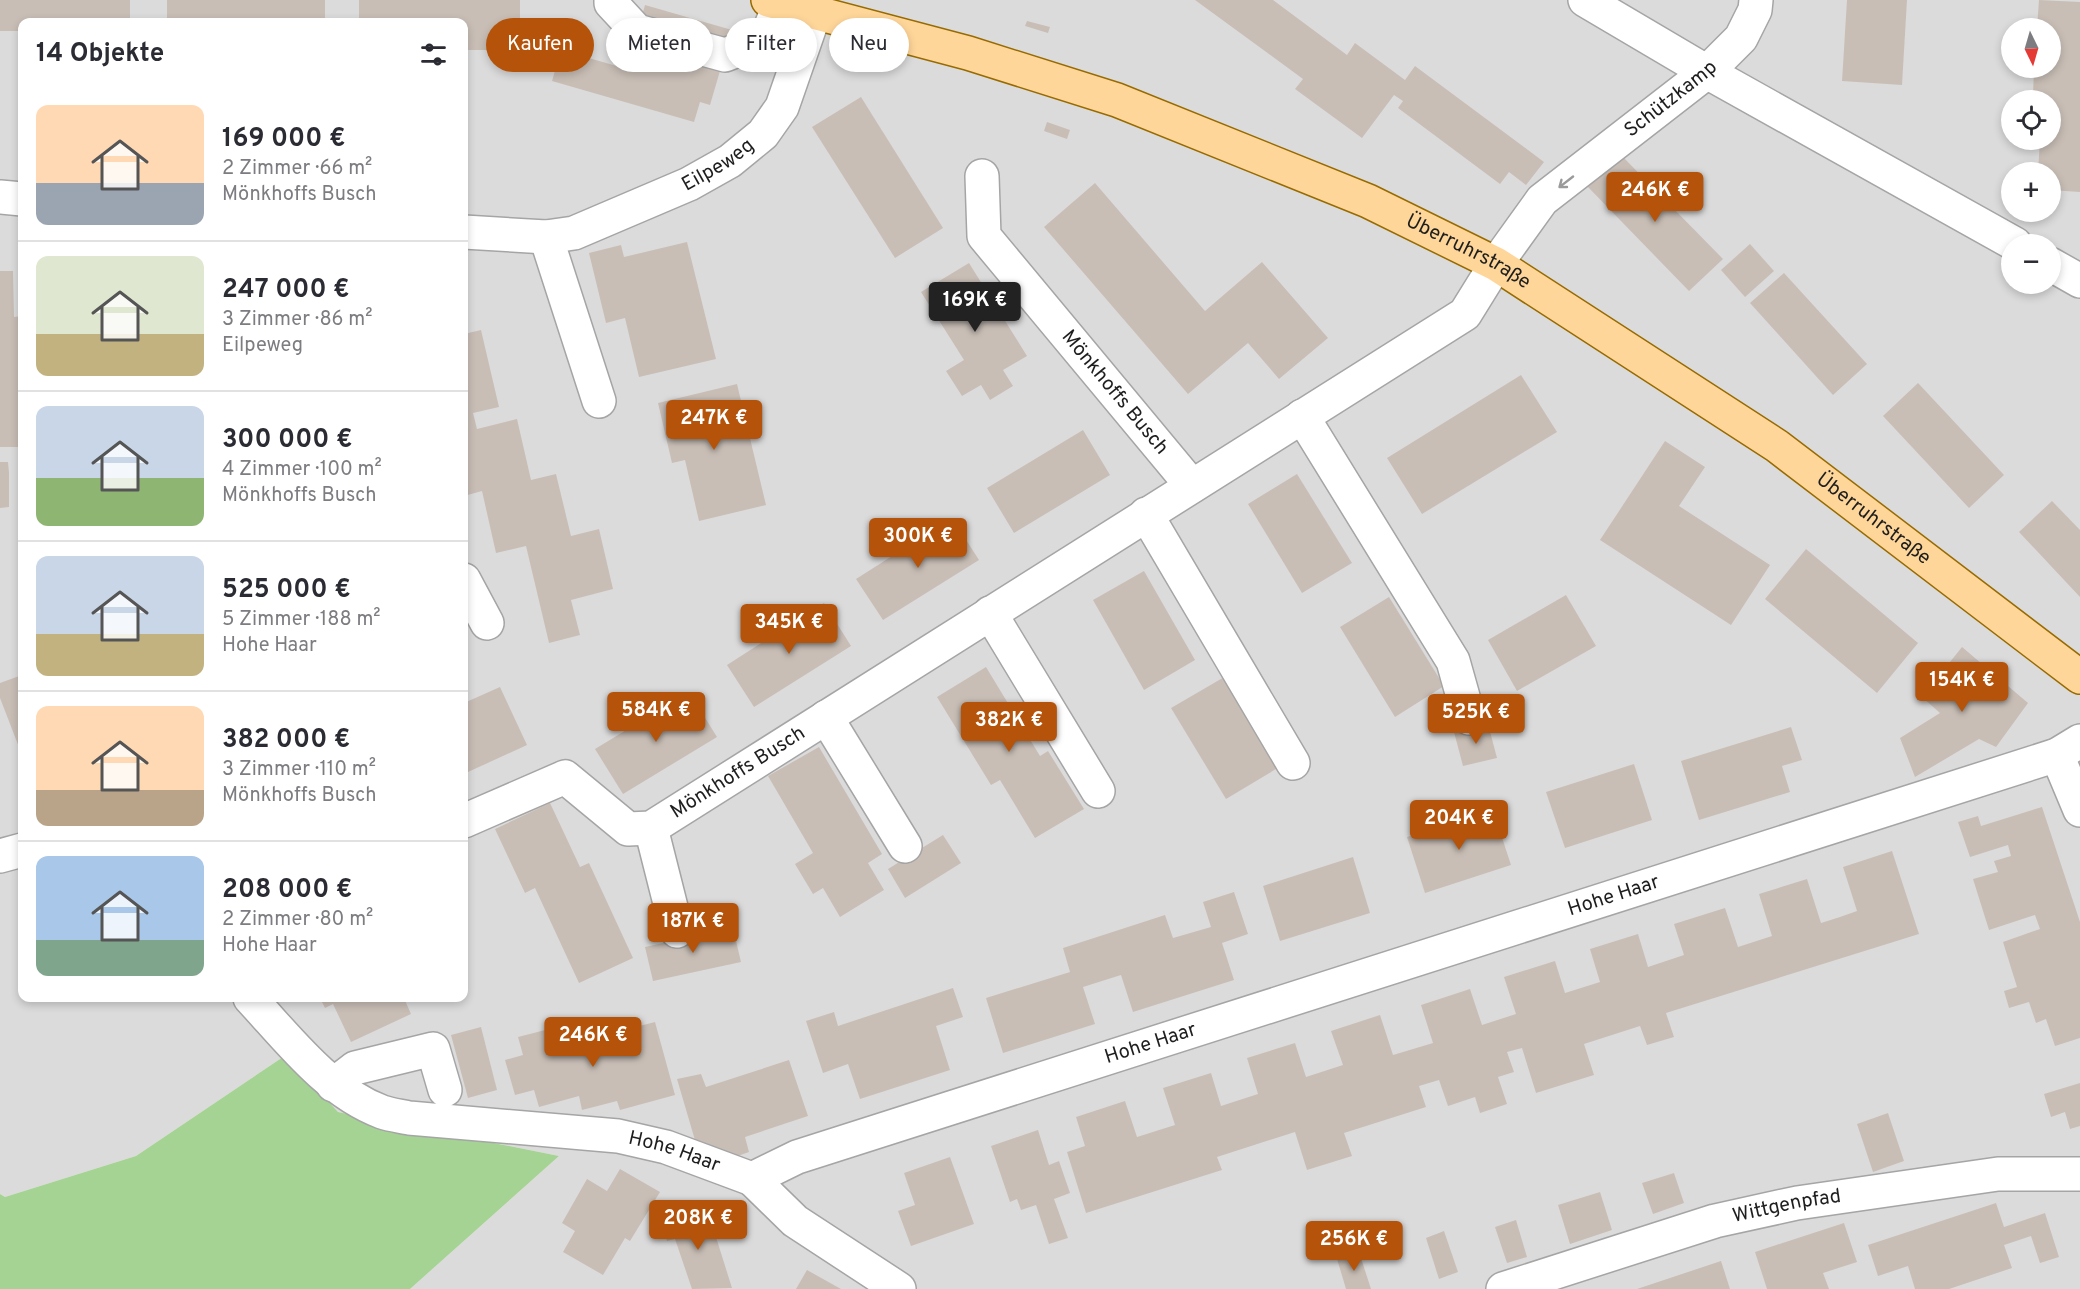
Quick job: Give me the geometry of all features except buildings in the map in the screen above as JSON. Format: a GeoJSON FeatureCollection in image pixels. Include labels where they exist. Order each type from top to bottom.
{"type":"FeatureCollection","features":[{"type":"Feature","properties":{"kind":"main road","name":"Überruhrstraße"},"geometry":{"type":"LineString","coordinates":[[774,2],[833,10],[1117,100],[1368,201],[1496,264],[1777,447],[2080,676]]}},
{"type":"Feature","properties":{"kind":"street"},"geometry":{"type":"LineString","coordinates":[[1586,0],[1707,72],[2001,236]]}},
{"type":"Feature","properties":{"kind":"street","name":"Schützkamp"},"geometry":{"type":"LineString","coordinates":[[1496,264],[1542,200],[1707,72],[1741,38],[1755,10],[1756,0]]}},
{"type":"Feature","properties":{"kind":"street"},"geometry":{"type":"LineString","coordinates":[[611,2],[636,31],[724,55],[766,39],[774,2]]}},
{"type":"Feature","properties":{"kind":"street","name":"Eilpeweg"},"geometry":{"type":"LineString","coordinates":[[468,232],[546,237],[574,233],[688,184],[730,161],[763,134],[783,107],[833,10]]}},
{"type":"Feature","properties":{"kind":"street","name":"Mönkhoffs Busch"},"geometry":{"type":"LineString","coordinates":[[982,176],[984,236],[1192,486]]}},
{"type":"Feature","properties":{"kind":"street"},"geometry":{"type":"LineString","coordinates":[[0,197],[18,199]]}},
{"type":"Feature","properties":{"kind":"street"},"geometry":{"type":"LineString","coordinates":[[546,237],[599,400]]}},
{"type":"Feature","properties":{"kind":"street","name":"Mönkhoffs Busch"},"geometry":{"type":"LineString","coordinates":[[468,819],[565,777],[627,829],[651,828],[1465,314],[1496,264]]}},
{"type":"Feature","properties":{"kind":"street"},"geometry":{"type":"LineString","coordinates":[[2061,270],[2080,281]]}},
{"type":"Feature","properties":{"kind":"street"},"geometry":{"type":"LineString","coordinates":[[1302,416],[1453,661],[1469,718]]}},
{"type":"Feature","properties":{"kind":"street"},"geometry":{"type":"LineString","coordinates":[[1146,514],[1293,762]]}},
{"type":"Feature","properties":{"kind":"street"},"geometry":{"type":"LineString","coordinates":[[468,587],[487,623]]}},
{"type":"Feature","properties":{"kind":"street"},"geometry":{"type":"LineString","coordinates":[[990,614],[1098,791]]}},
{"type":"Feature","properties":{"kind":"street","name":"Mönkhoffs Busch"},"geometry":{"type":"LineString","coordinates":[[826,717],[905,846]]}},
{"type":"Feature","properties":{"kind":"street"},"geometry":{"type":"LineString","coordinates":[[2068,748],[2080,810]]}},
{"type":"Feature","properties":{"kind":"street","name":"Hohe Haar"},"geometry":{"type":"LineString","coordinates":[[254,1002],[333,1085],[355,1100],[384,1113],[409,1118],[618,1136],[666,1147],[752,1179],[797,1157],[2068,748]]}},
{"type":"Feature","properties":{"kind":"street","name":"Mönkhoffs Busch"},"geometry":{"type":"LineString","coordinates":[[651,828],[677,931]]}},
{"type":"Feature","properties":{"kind":"street"},"geometry":{"type":"LineString","coordinates":[[0,856],[18,851]]}},
{"type":"Feature","properties":{"kind":"street"},"geometry":{"type":"LineString","coordinates":[[333,1085],[355,1068],[433,1049],[445,1090]]}},
{"type":"Feature","properties":{"kind":"street","name":"Wittgenpfad"},"geometry":{"type":"LineString","coordinates":[[1503,1289],[1714,1221],[1797,1203],[1998,1174],[2080,1174]]}},
{"type":"Feature","properties":{"kind":"street"},"geometry":{"type":"LineString","coordinates":[[752,1179],[795,1221],[899,1289]]}},
{"type":"Feature","properties":{"kind":"shaded area"},"geometry":{"type":"Polygon","coordinates":[[[0,0],[2080,0],[2080,1289],[410,1289],[559,1156],[338,1112],[286,1055],[136,1156],[5,1197],[0,1194],[0,0]]]}},
{"type":"Feature","properties":{"kind":"green space"},"geometry":{"type":"Polygon","coordinates":[[[286,1055],[338,1112],[559,1156],[410,1289],[0,1289],[0,1194],[5,1197],[136,1156],[286,1055]]]}}]}
